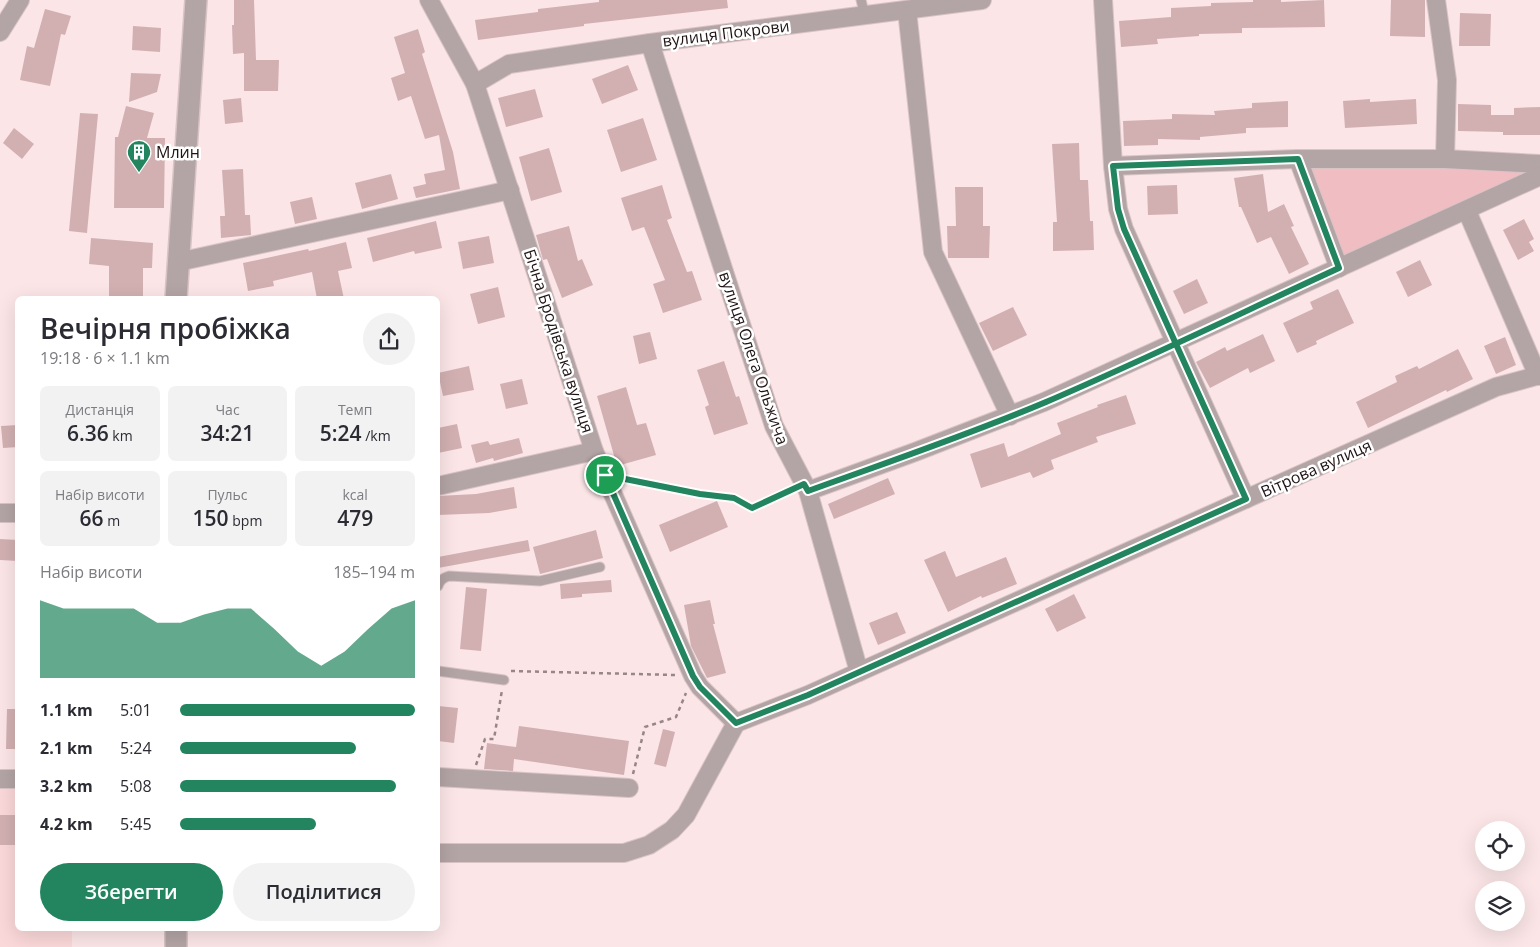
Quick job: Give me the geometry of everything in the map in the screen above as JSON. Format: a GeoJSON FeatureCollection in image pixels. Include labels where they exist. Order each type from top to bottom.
{"type":"FeatureCollection","features":[{"type":"Feature","properties":{"kind":"street"},"geometry":{"type":"LineString","coordinates":[[0,32],[20,0]]}},
{"type":"Feature","properties":{"kind":"street"},"geometry":{"type":"LineString","coordinates":[[176,296],[196,0]]}},
{"type":"Feature","properties":{"kind":"street","name":"Бічна Бродівська вулиця"},"geometry":{"type":"LineString","coordinates":[[429,0],[475,84],[594,450],[693,676],[700,687],[736,723]]}},
{"type":"Feature","properties":{"kind":"street","name":"вулиця Покрови"},"geometry":{"type":"LineString","coordinates":[[475,84],[509,64],[863,8],[907,10],[982,0]]}},
{"type":"Feature","properties":{"kind":"street"},"geometry":{"type":"LineString","coordinates":[[1103,0],[1113,166],[1118,209],[1124,229],[1246,499]]}},
{"type":"Feature","properties":{"kind":"street"},"geometry":{"type":"LineString","coordinates":[[1436,0],[1447,80],[1445,159]]}},
{"type":"Feature","properties":{"kind":"street"},"geometry":{"type":"LineString","coordinates":[[907,10],[934,252],[1010,416]]}},
{"type":"Feature","properties":{"kind":"street","name":"вулиця Олега Ольжича"},"geometry":{"type":"LineString","coordinates":[[650,43],[774,426],[806,488],[859,672]]}},
{"type":"Feature","properties":{"kind":"street"},"geometry":{"type":"LineString","coordinates":[[1113,166],[1298,159],[1445,159],[1540,164]]}},
{"type":"Feature","properties":{"kind":"street"},"geometry":{"type":"LineString","coordinates":[[1298,159],[1339,268]]}},
{"type":"Feature","properties":{"kind":"street"},"geometry":{"type":"LineString","coordinates":[[806,488],[915,452],[1044,402],[1467,211],[1540,176]]}},
{"type":"Feature","properties":{"kind":"street"},"geometry":{"type":"LineString","coordinates":[[178,262],[510,190]]}},
{"type":"Feature","properties":{"kind":"street"},"geometry":{"type":"LineString","coordinates":[[1467,211],[1539,375]]}},
{"type":"Feature","properties":{"kind":"street","name":"Вітрова вулиця"},"geometry":{"type":"LineString","coordinates":[[736,723],[808,695],[1496,387],[1539,375]]}},
{"type":"Feature","properties":{"kind":"street"},"geometry":{"type":"LineString","coordinates":[[440,486],[594,450]]}},
{"type":"Feature","properties":{"kind":"street"},"geometry":{"type":"LineString","coordinates":[[0,513],[15,513]]}},
{"type":"Feature","properties":{"kind":"street"},"geometry":{"type":"LineString","coordinates":[[440,853],[624,853],[649,845],[672,830],[686,815],[736,723]]}},
{"type":"Feature","properties":{"kind":"street"},"geometry":{"type":"LineString","coordinates":[[440,778],[629,788]]}},
{"type":"Feature","properties":{"kind":"street"},"geometry":{"type":"LineString","coordinates":[[0,779],[15,779]]}},
{"type":"Feature","properties":{"kind":"street"},"geometry":{"type":"LineString","coordinates":[[176,931],[176,947]]}},
{"type":"Feature","properties":{"kind":"lane"},"geometry":{"type":"LineString","coordinates":[[440,580],[449,576],[540,581],[600,567]]}},
{"type":"Feature","properties":{"kind":"lane"},"geometry":{"type":"LineString","coordinates":[[440,671],[504,680]]}},
{"type":"Feature","properties":{"kind":"path"},"geometry":{"type":"LineString","coordinates":[[605,475],[700,494],[734,498],[752,508],[806,488]]}},
{"type":"Feature","properties":{"kind":"path"},"geometry":{"type":"LineString","coordinates":[[471,779],[484,738],[494,738],[505,671],[693,676],[676,717],[645,727],[629,788]]}},
{"type":"Feature","properties":{"kind":"shaded area"},"geometry":{"type":"Polygon","coordinates":[[[1298,159],[1540,172],[1340,262],[1298,159]]]}},
{"type":"Feature","properties":{"kind":"shaded area"},"geometry":{"type":"Polygon","coordinates":[[[0,788],[15,788],[15,931],[72,931],[72,947],[0,947],[0,788]]]}},
{"type":"Feature","properties":{"kind":"building"},"geometry":{"type":"Polygon","coordinates":[[[234,0],[254,0],[256,60],[279,60],[278,91],[244,91],[244,53],[233,54],[232,25],[234,25],[234,0]]]}},
{"type":"Feature","properties":{"kind":"building"},"geometry":{"type":"Polygon","coordinates":[[[599,0],[727,0],[728,8],[584,24],[584,26],[478,40],[475,20],[538,12],[538,9],[599,2],[599,0]]]}},
{"type":"Feature","properties":{"kind":"building"},"geometry":{"type":"Polygon","coordinates":[[[1253,0],[1281,0],[1281,2],[1324,0],[1325,27],[1242,28],[1242,33],[1199,34],[1199,36],[1157,39],[1158,44],[1121,47],[1119,21],[1171,17],[1171,8],[1211,6],[1211,3],[1253,2],[1253,0]]]}},
{"type":"Feature","properties":{"kind":"building"},"geometry":{"type":"Polygon","coordinates":[[[1391,0],[1425,0],[1425,37],[1390,36],[1391,0]]]}},
{"type":"Feature","properties":{"kind":"building"},"geometry":{"type":"Polygon","coordinates":[[[45,9],[71,16],[65,35],[61,34],[50,86],[20,80],[27,46],[34,48],[45,9]]]}},
{"type":"Feature","properties":{"kind":"building"},"geometry":{"type":"Polygon","coordinates":[[[1460,13],[1491,14],[1490,46],[1459,46],[1460,13]]]}},
{"type":"Feature","properties":{"kind":"building"},"geometry":{"type":"Polygon","coordinates":[[[133,26],[161,28],[160,52],[132,50],[133,26]]]}},
{"type":"Feature","properties":{"kind":"building"},"geometry":{"type":"Polygon","coordinates":[[[418,29],[425,52],[422,54],[453,152],[460,189],[416,198],[413,187],[426,184],[424,174],[445,170],[439,135],[425,139],[411,96],[398,101],[391,78],[405,73],[394,37],[418,29]]]}},
{"type":"Feature","properties":{"kind":"building"},"geometry":{"type":"Polygon","coordinates":[[[628,65],[638,90],[602,104],[592,79],[628,65]]]}},
{"type":"Feature","properties":{"kind":"building"},"geometry":{"type":"Polygon","coordinates":[[[131,73],[161,74],[157,92],[129,102],[131,73]]]}},
{"type":"Feature","properties":{"kind":"building"},"geometry":{"type":"Polygon","coordinates":[[[535,89],[543,117],[506,127],[498,98],[535,89]]]}},
{"type":"Feature","properties":{"kind":"building"},"geometry":{"type":"Polygon","coordinates":[[[241,98],[243,122],[225,124],[223,100],[241,98]]]}},
{"type":"Feature","properties":{"kind":"building"},"geometry":{"type":"Polygon","coordinates":[[[1370,99],[1370,102],[1416,99],[1417,124],[1345,128],[1343,101],[1370,99]]]}},
{"type":"Feature","properties":{"kind":"building"},"geometry":{"type":"Polygon","coordinates":[[[1288,101],[1288,127],[1246,128],[1246,133],[1200,137],[1200,140],[1158,139],[1158,145],[1124,146],[1123,121],[1172,119],[1172,114],[1215,115],[1214,111],[1252,108],[1252,103],[1288,101]]]}},
{"type":"Feature","properties":{"kind":"building"},"geometry":{"type":"Polygon","coordinates":[[[1458,104],[1491,105],[1491,115],[1514,115],[1514,108],[1540,107],[1540,135],[1503,135],[1503,132],[1458,131],[1458,104]]]}},
{"type":"Feature","properties":{"kind":"building","name":"Млин"},"geometry":{"type":"Polygon","coordinates":[[[126,106],[154,113],[147,138],[165,138],[164,208],[114,208],[115,137],[118,137],[126,106]]]}},
{"type":"Feature","properties":{"kind":"building"},"geometry":{"type":"Polygon","coordinates":[[[80,113],[98,114],[87,233],[69,231],[80,113]]]}},
{"type":"Feature","properties":{"kind":"building"},"geometry":{"type":"Polygon","coordinates":[[[643,118],[657,160],[621,172],[607,130],[643,118]]]}},
{"type":"Feature","properties":{"kind":"building"},"geometry":{"type":"Polygon","coordinates":[[[14,128],[34,144],[22,159],[3,143],[14,128]]]}},
{"type":"Feature","properties":{"kind":"building"},"geometry":{"type":"Polygon","coordinates":[[[1079,143],[1080,180],[1088,180],[1090,221],[1093,221],[1094,250],[1053,251],[1053,222],[1057,222],[1052,144],[1079,143]]]}},
{"type":"Feature","properties":{"kind":"building"},"geometry":{"type":"Polygon","coordinates":[[[549,148],[562,192],[531,201],[519,157],[549,148]]]}},
{"type":"Feature","properties":{"kind":"building"},"geometry":{"type":"Polygon","coordinates":[[[243,169],[245,215],[250,215],[251,235],[221,238],[220,216],[225,216],[222,170],[243,169]]]}},
{"type":"Feature","properties":{"kind":"building"},"geometry":{"type":"Polygon","coordinates":[[[391,174],[398,199],[362,209],[355,183],[391,174]]]}},
{"type":"Feature","properties":{"kind":"building"},"geometry":{"type":"Polygon","coordinates":[[[1263,174],[1268,212],[1284,204],[1294,226],[1291,227],[1309,264],[1289,274],[1271,237],[1257,243],[1241,207],[1239,207],[1234,178],[1263,174]]]}},
{"type":"Feature","properties":{"kind":"building"},"geometry":{"type":"Polygon","coordinates":[[[662,185],[672,218],[667,220],[687,272],[692,271],[702,300],[663,313],[653,284],[665,280],[644,227],[632,231],[621,198],[662,185]]]}},
{"type":"Feature","properties":{"kind":"building"},"geometry":{"type":"Polygon","coordinates":[[[1177,185],[1178,214],[1148,215],[1147,186],[1177,185]]]}},
{"type":"Feature","properties":{"kind":"building"},"geometry":{"type":"Polygon","coordinates":[[[955,187],[983,187],[983,226],[990,226],[989,258],[948,258],[947,226],[956,226],[955,187]]]}},
{"type":"Feature","properties":{"kind":"building"},"geometry":{"type":"Polygon","coordinates":[[[312,197],[317,219],[295,224],[290,202],[312,197]]]}},
{"type":"Feature","properties":{"kind":"building"},"geometry":{"type":"Polygon","coordinates":[[[1524,219],[1534,239],[1529,242],[1534,251],[1518,260],[1503,230],[1524,219]]]}},
{"type":"Feature","properties":{"kind":"building"},"geometry":{"type":"Polygon","coordinates":[[[436,221],[442,248],[415,254],[414,251],[373,262],[367,238],[436,221]]]}},
{"type":"Feature","properties":{"kind":"building"},"geometry":{"type":"Polygon","coordinates":[[[569,226],[578,261],[582,259],[593,285],[562,298],[547,259],[543,260],[536,235],[569,226]]]}},
{"type":"Feature","properties":{"kind":"building"},"geometry":{"type":"Polygon","coordinates":[[[489,236],[494,263],[463,269],[458,242],[489,236]]]}},
{"type":"Feature","properties":{"kind":"building"},"geometry":{"type":"Polygon","coordinates":[[[91,238],[153,243],[152,268],[143,268],[143,296],[109,296],[109,266],[89,264],[91,238]]]}},
{"type":"Feature","properties":{"kind":"building"},"geometry":{"type":"Polygon","coordinates":[[[346,242],[352,268],[338,271],[343,296],[316,296],[312,272],[273,281],[274,286],[248,291],[243,263],[308,249],[309,251],[346,242]]]}},
{"type":"Feature","properties":{"kind":"building"},"geometry":{"type":"Polygon","coordinates":[[[1420,260],[1432,285],[1408,297],[1396,272],[1420,260]]]}},
{"type":"Feature","properties":{"kind":"building"},"geometry":{"type":"Polygon","coordinates":[[[1197,279],[1208,303],[1184,314],[1173,291],[1197,279]]]}},
{"type":"Feature","properties":{"kind":"building"},"geometry":{"type":"Polygon","coordinates":[[[498,287],[505,317],[478,324],[470,294],[498,287]]]}},
{"type":"Feature","properties":{"kind":"building"},"geometry":{"type":"Polygon","coordinates":[[[1338,289],[1354,323],[1316,341],[1317,344],[1297,353],[1283,323],[1313,309],[1310,302],[1338,289]]]}},
{"type":"Feature","properties":{"kind":"building"},"geometry":{"type":"Polygon","coordinates":[[[1013,307],[1027,335],[993,351],[979,323],[1013,307]]]}},
{"type":"Feature","properties":{"kind":"building"},"geometry":{"type":"Polygon","coordinates":[[[650,332],[657,359],[639,364],[633,336],[650,332]]]}},
{"type":"Feature","properties":{"kind":"building"},"geometry":{"type":"Polygon","coordinates":[[[1263,334],[1275,361],[1250,373],[1248,368],[1210,388],[1196,362],[1225,347],[1227,351],[1263,334]]]}},
{"type":"Feature","properties":{"kind":"building"},"geometry":{"type":"Polygon","coordinates":[[[1505,337],[1516,365],[1496,374],[1484,346],[1505,337]]]}},
{"type":"Feature","properties":{"kind":"building"},"geometry":{"type":"Polygon","coordinates":[[[1458,349],[1473,379],[1368,428],[1356,402],[1397,382],[1395,376],[1417,366],[1419,369],[1458,349]]]}},
{"type":"Feature","properties":{"kind":"building"},"geometry":{"type":"Polygon","coordinates":[[[724,361],[736,397],[739,396],[748,424],[714,435],[705,407],[709,405],[697,370],[724,361]]]}},
{"type":"Feature","properties":{"kind":"building"},"geometry":{"type":"Polygon","coordinates":[[[469,366],[474,390],[443,396],[440,373],[469,366]]]}},
{"type":"Feature","properties":{"kind":"building"},"geometry":{"type":"Polygon","coordinates":[[[522,379],[528,404],[506,409],[500,384],[522,379]]]}},
{"type":"Feature","properties":{"kind":"building"},"geometry":{"type":"Polygon","coordinates":[[[626,387],[637,425],[646,423],[656,455],[617,466],[597,396],[626,387]]]}},
{"type":"Feature","properties":{"kind":"building"},"geometry":{"type":"Polygon","coordinates":[[[1126,395],[1136,424],[1096,437],[1098,442],[1051,460],[1054,469],[1033,478],[1030,472],[981,488],[970,454],[1004,443],[1008,457],[1061,434],[1057,423],[1098,407],[1097,405],[1126,395]]]}},
{"type":"Feature","properties":{"kind":"building"},"geometry":{"type":"Polygon","coordinates":[[[457,424],[462,448],[440,453],[440,428],[457,424]]]}},
{"type":"Feature","properties":{"kind":"building"},"geometry":{"type":"Polygon","coordinates":[[[15,425],[15,447],[3,448],[1,426],[15,425]]]}},
{"type":"Feature","properties":{"kind":"building"},"geometry":{"type":"Polygon","coordinates":[[[519,438],[523,453],[494,461],[493,458],[476,463],[471,445],[488,441],[490,445],[519,438]]]}},
{"type":"Feature","properties":{"kind":"building"},"geometry":{"type":"Polygon","coordinates":[[[888,478],[895,494],[834,519],[828,504],[888,478]]]}},
{"type":"Feature","properties":{"kind":"building"},"geometry":{"type":"Polygon","coordinates":[[[514,487],[517,508],[489,513],[440,515],[440,496],[476,494],[514,487]]]}},
{"type":"Feature","properties":{"kind":"building"},"geometry":{"type":"Polygon","coordinates":[[[717,501],[728,527],[670,552],[659,525],[717,501]]]}},
{"type":"Feature","properties":{"kind":"building"},"geometry":{"type":"Polygon","coordinates":[[[596,530],[603,558],[540,574],[533,547],[596,530]]]}},
{"type":"Feature","properties":{"kind":"building"},"geometry":{"type":"Polygon","coordinates":[[[0,539],[15,540],[15,561],[0,560],[0,539]]]}},
{"type":"Feature","properties":{"kind":"building"},"geometry":{"type":"Polygon","coordinates":[[[528,540],[530,551],[440,568],[440,557],[528,540]]]}},
{"type":"Feature","properties":{"kind":"building"},"geometry":{"type":"Polygon","coordinates":[[[945,551],[956,577],[1006,557],[1017,584],[982,598],[981,596],[948,612],[924,560],[945,551]]]}},
{"type":"Feature","properties":{"kind":"building"},"geometry":{"type":"Polygon","coordinates":[[[611,580],[612,592],[582,594],[582,597],[561,599],[560,584],[611,580]]]}},
{"type":"Feature","properties":{"kind":"building"},"geometry":{"type":"Polygon","coordinates":[[[466,587],[487,589],[481,651],[460,649],[466,587]]]}},
{"type":"Feature","properties":{"kind":"building"},"geometry":{"type":"Polygon","coordinates":[[[1074,594],[1086,618],[1057,632],[1045,609],[1074,594]]]}},
{"type":"Feature","properties":{"kind":"building"},"geometry":{"type":"Polygon","coordinates":[[[710,600],[715,624],[713,624],[726,673],[707,678],[691,646],[684,605],[710,600]]]}},
{"type":"Feature","properties":{"kind":"building"},"geometry":{"type":"Polygon","coordinates":[[[897,612],[906,633],[878,645],[869,623],[897,612]]]}},
{"type":"Feature","properties":{"kind":"building"},"geometry":{"type":"Polygon","coordinates":[[[440,706],[458,708],[454,743],[440,741],[440,706]]]}},
{"type":"Feature","properties":{"kind":"building"},"geometry":{"type":"Polygon","coordinates":[[[7,709],[15,709],[15,749],[6,749],[7,709]]]}},
{"type":"Feature","properties":{"kind":"building"},"geometry":{"type":"Polygon","coordinates":[[[519,726],[629,741],[624,775],[514,759],[513,771],[484,769],[487,743],[516,747],[519,726]]]}},
{"type":"Feature","properties":{"kind":"building"},"geometry":{"type":"Polygon","coordinates":[[[663,729],[675,732],[666,767],[654,764],[663,729]]]}},
{"type":"Feature","properties":{"kind":"building"},"geometry":{"type":"Polygon","coordinates":[[[0,815],[15,815],[15,845],[0,845],[0,815]]]}},
{"type":"Feature","properties":{"kind":"place","name":"Млин"},"geometry":{"type":"Point","coordinates":[139,173]}},
{"type":"Feature","properties":{"kind":"route"},"geometry":{"type":"LineString","coordinates":[[605,475],[693,676],[700,687],[736,723],[808,695],[1246,499],[1222,447],[1176,343],[1124,229],[1118,209],[1113,166],[1298,159],[1339,268],[1176,343],[1044,402],[808,491],[804,484],[752,508],[734,498],[700,494],[605,475]]}}]}
